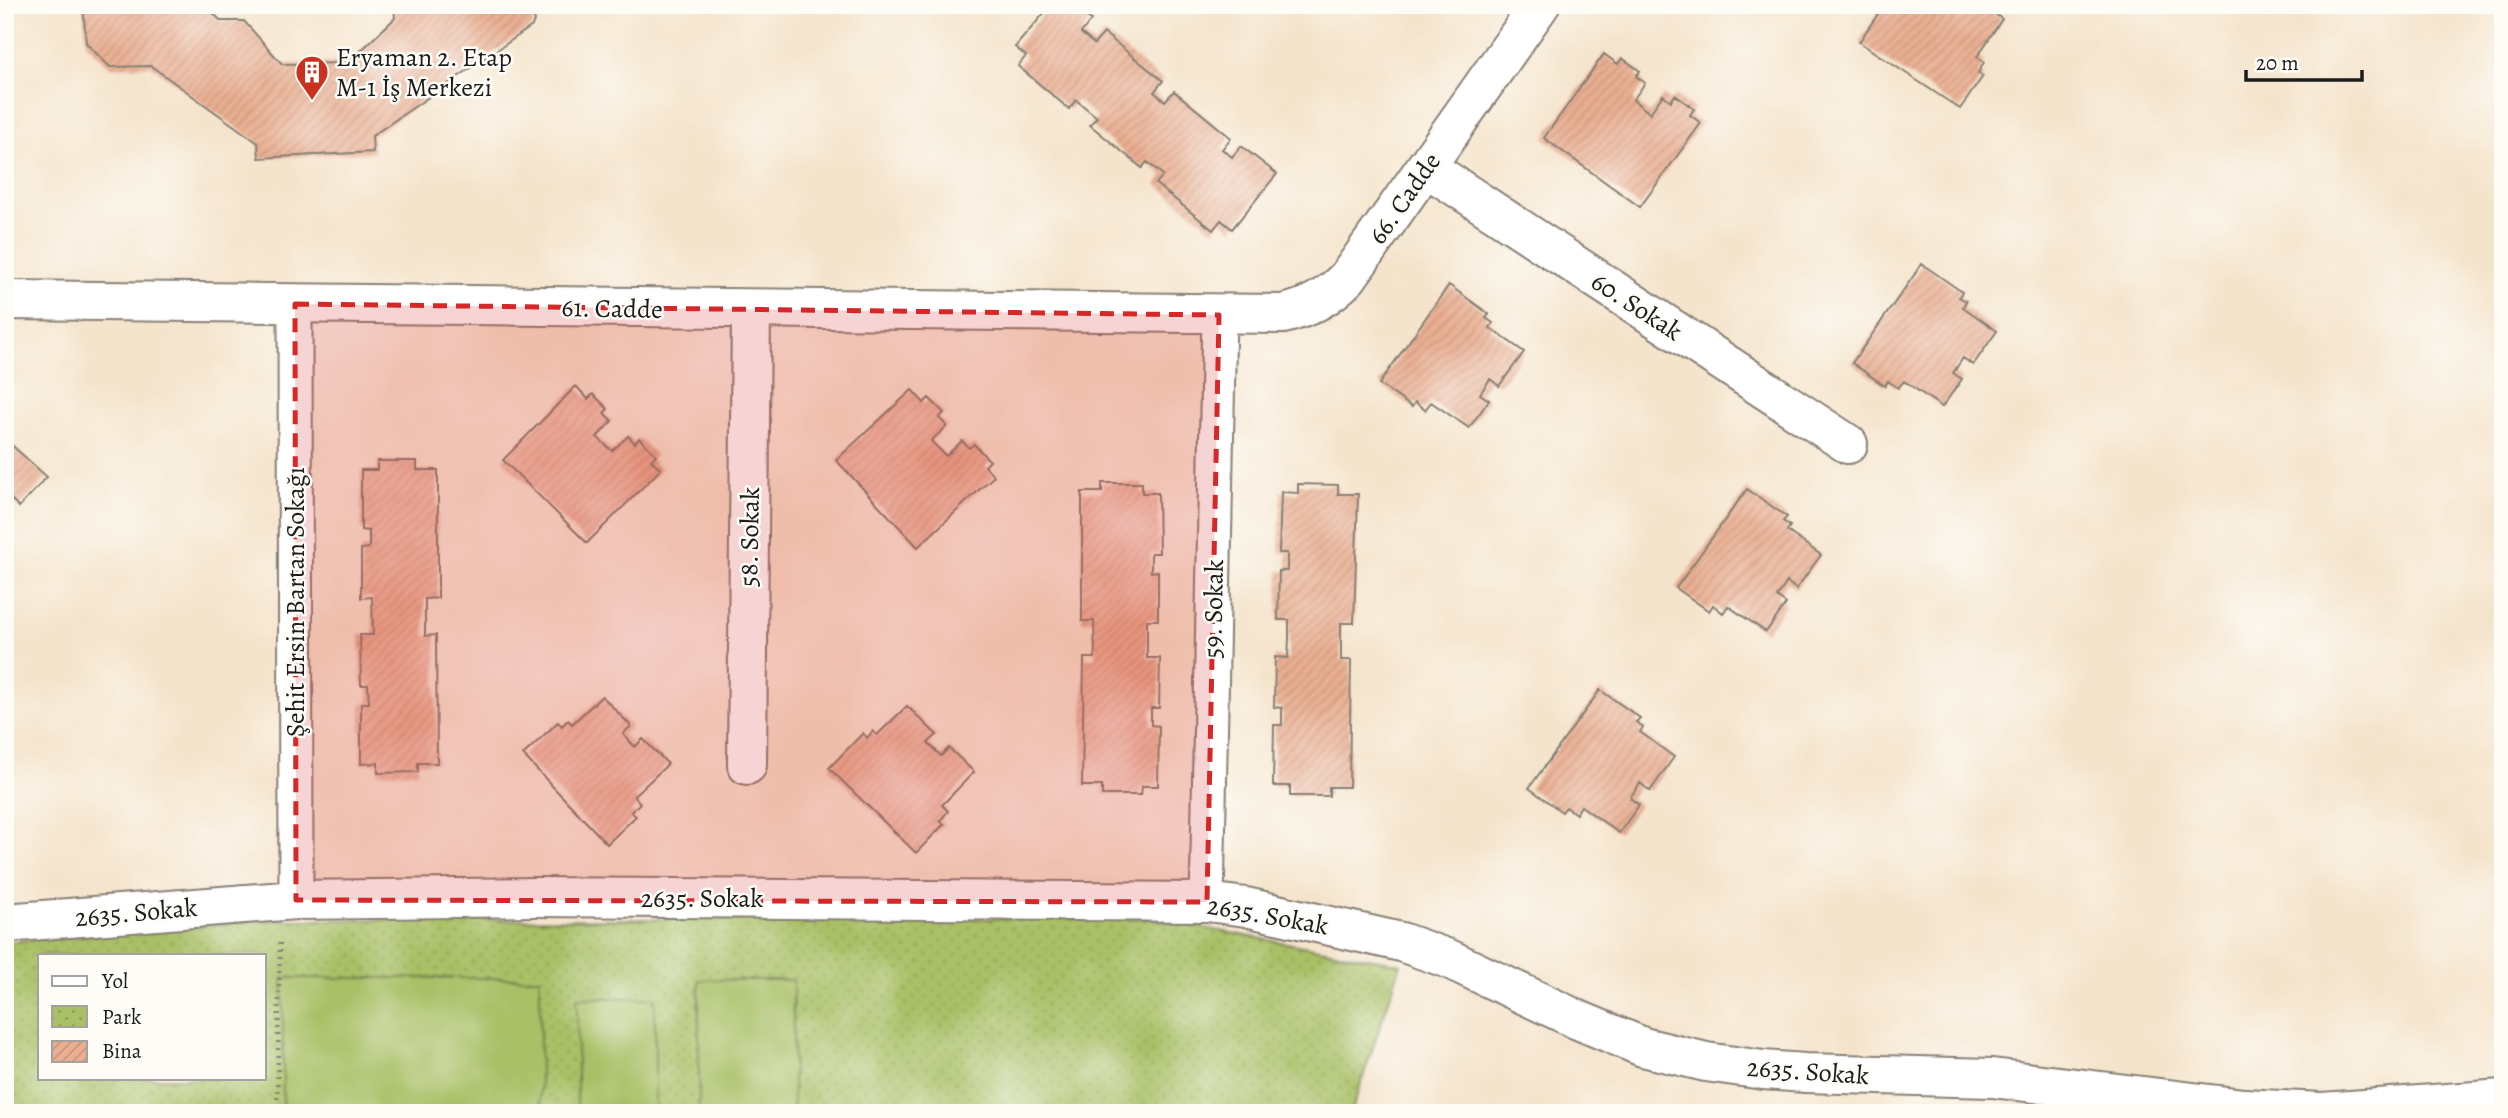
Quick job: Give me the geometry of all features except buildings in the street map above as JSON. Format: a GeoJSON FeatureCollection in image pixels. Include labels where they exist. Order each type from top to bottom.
{"type":"FeatureCollection","features":[{"type":"Feature","properties":{"kind":"street","name":"66. Cadde"},"geometry":{"type":"LineString","coordinates":[[1219,315],[1283,314],[1298,311],[1324,298],[1348,277],[1541,5]]}},
{"type":"Feature","properties":{"kind":"street","name":"60. Sokak"},"geometry":{"type":"LineString","coordinates":[[1426,167],[1848,444]]}},
{"type":"Feature","properties":{"kind":"street","name":"61. Cadde"},"geometry":{"type":"LineString","coordinates":[[5,300],[1219,315]]}},
{"type":"Feature","properties":{"kind":"street","name":"Şehit Ersin Bartan Sokağı"},"geometry":{"type":"LineString","coordinates":[[288,900],[295,304]]}},
{"type":"Feature","properties":{"kind":"street","name":"58. Sokak"},"geometry":{"type":"LineString","coordinates":[[747,765],[751,309]]}},
{"type":"Feature","properties":{"kind":"street","name":"59. Sokak"},"geometry":{"type":"LineString","coordinates":[[1206,902],[1219,315]]}},
{"type":"Feature","properties":{"kind":"street","name":"2635. Sokak"},"geometry":{"type":"LineString","coordinates":[[5,923],[288,900],[562,897],[1206,902],[1246,907],[1401,942],[1449,959],[1576,1019],[1643,1046],[1706,1062],[1751,1069],[1992,1078],[2282,1111],[2322,1112],[2503,1099]]}},
{"type":"Feature","properties":{"kind":"path"},"geometry":{"type":"LineString","coordinates":[[277,1113],[288,900]]}},
{"type":"Feature","properties":{"kind":"highlighted area"},"geometry":{"type":"Polygon","coordinates":[[[295,304],[1219,315],[1207,902],[296,900],[295,304]]]}},
{"type":"Feature","properties":{"kind":"green space"},"geometry":{"type":"Polygon","coordinates":[[[1149,918],[1401,964],[1351,1113],[5,1113],[5,942],[272,920],[1149,918]]]}},
{"type":"Feature","properties":{"kind":"green space"},"geometry":{"type":"Polygon","coordinates":[[[283,978],[540,978],[540,1113],[283,1113],[283,978]]]}},
{"type":"Feature","properties":{"kind":"green space"},"geometry":{"type":"Polygon","coordinates":[[[699,980],[793,980],[793,1113],[699,1113],[699,980]]]}},
{"type":"Feature","properties":{"kind":"green space"},"geometry":{"type":"Polygon","coordinates":[[[577,998],[655,998],[655,1113],[577,1113],[577,998]]]}},
{"type":"Feature","properties":{"kind":"place","name":"Eryaman 2. Etap M-1 İş Merkezi"},"geometry":{"type":"Point","coordinates":[312,102]}}]}
